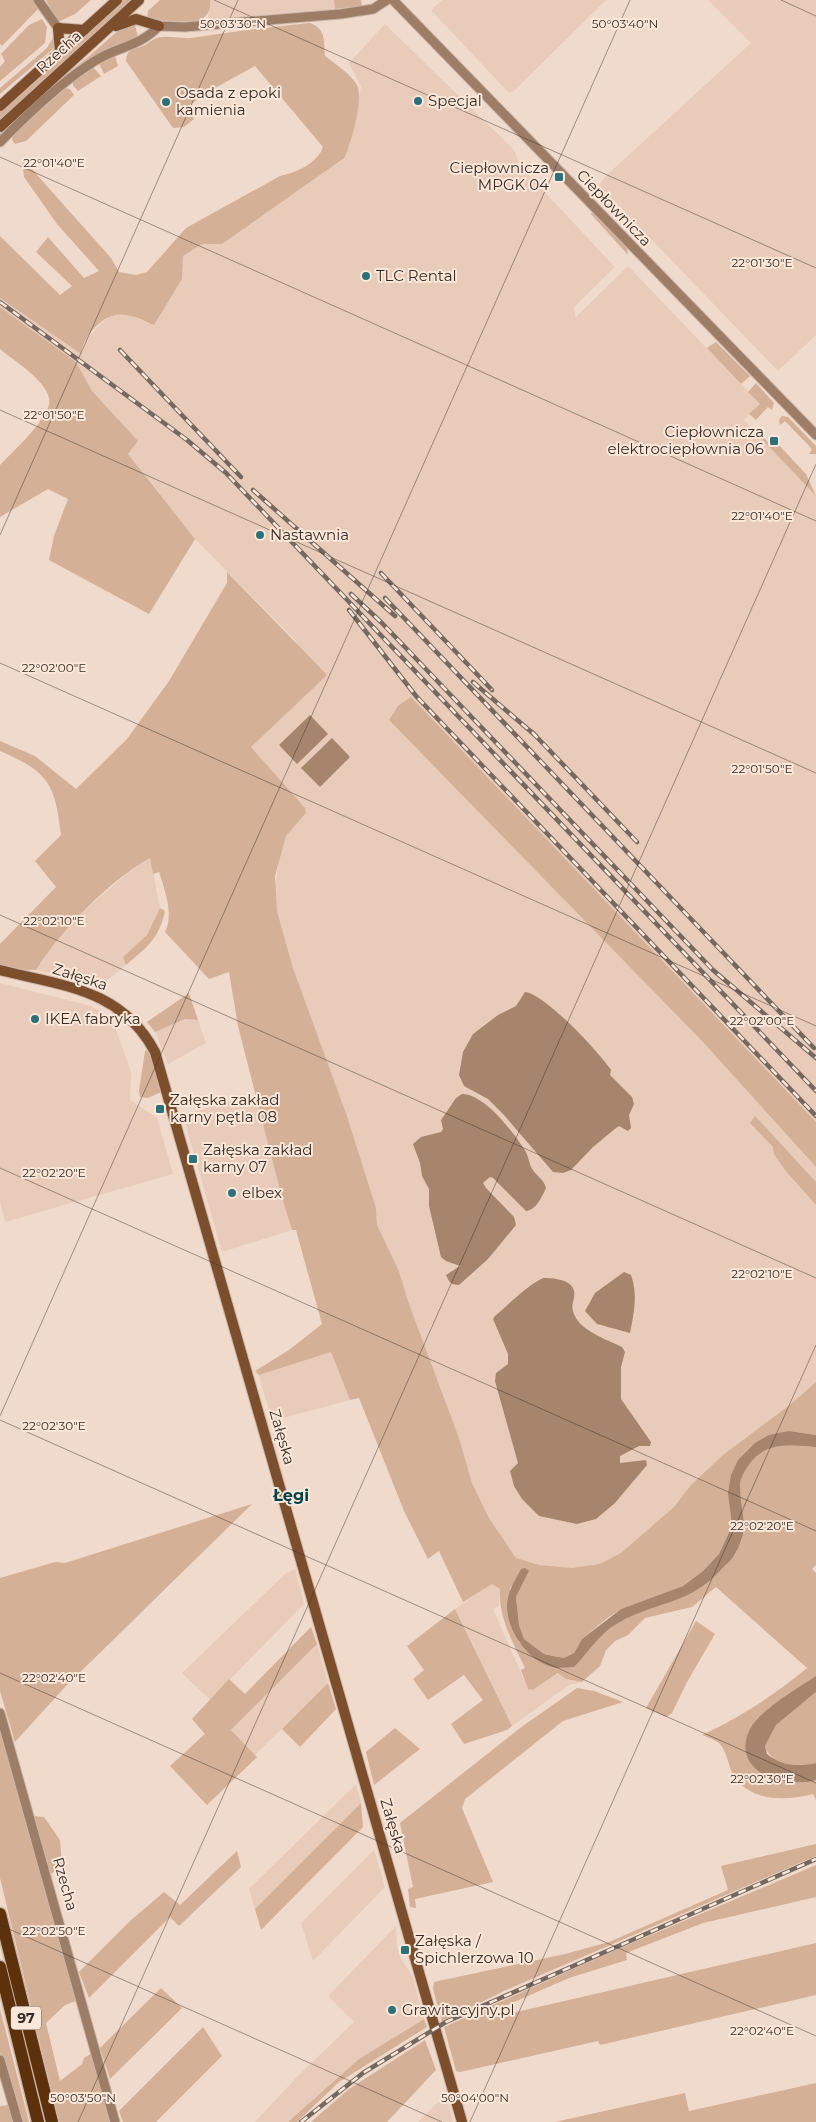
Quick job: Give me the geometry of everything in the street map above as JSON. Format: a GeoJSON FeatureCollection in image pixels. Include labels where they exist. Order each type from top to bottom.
{"type":"FeatureCollection","features":[{"type":"Feature","properties":{"kind":"main road","name":"97"},"geometry":{"type":"LineString","coordinates":[[0,1914],[52,2122]]}},
{"type":"Feature","properties":{"kind":"main road","name":"97"},"geometry":{"type":"LineString","coordinates":[[0,1968],[38,2122]]}},
{"type":"Feature","properties":{"kind":"street"},"geometry":{"type":"LineString","coordinates":[[38,0],[58,28],[60,51]]}},
{"type":"Feature","properties":{"kind":"street","name":"Rzecha"},"geometry":{"type":"LineString","coordinates":[[0,106],[117,0]]}},
{"type":"Feature","properties":{"kind":"street","name":"Rzecha"},"geometry":{"type":"LineString","coordinates":[[0,127],[139,0]]}},
{"type":"Feature","properties":{"kind":"street"},"geometry":{"type":"LineString","coordinates":[[104,32],[131,20],[159,26],[185,27],[341,14],[373,9],[387,0]]}},
{"type":"Feature","properties":{"kind":"street","name":"Ciepłownicza"},"geometry":{"type":"LineString","coordinates":[[392,0],[816,435]]}},
{"type":"Feature","properties":{"kind":"street"},"geometry":{"type":"LineString","coordinates":[[0,142],[54,92],[94,61],[108,53],[143,41],[159,26]]}},
{"type":"Feature","properties":{"kind":"street"},"geometry":{"type":"LineString","coordinates":[[58,28],[84,30]]}},
{"type":"Feature","properties":{"kind":"street","name":"Załęska"},"geometry":{"type":"LineString","coordinates":[[0,970],[69,987],[105,1000],[122,1010],[138,1025],[156,1052],[462,2122]]}},
{"type":"Feature","properties":{"kind":"street","name":"Rzecha"},"geometry":{"type":"LineString","coordinates":[[0,1713],[115,2122]]}},
{"type":"Feature","properties":{"kind":"street"},"geometry":{"type":"LineString","coordinates":[[0,2060],[18,2122]]}},
{"type":"Feature","properties":{"kind":"shaded area"},"geometry":{"type":"Polygon","coordinates":[[[0,0],[35,0],[39,8],[2,46],[0,44],[0,0]]]}},
{"type":"Feature","properties":{"kind":"shaded area"},"geometry":{"type":"Polygon","coordinates":[[[46,0],[91,0],[75,14],[58,22],[46,0]]]}},
{"type":"Feature","properties":{"kind":"shaded area"},"geometry":{"type":"Polygon","coordinates":[[[123,0],[133,0],[0,121],[0,112],[123,0]]]}},
{"type":"Feature","properties":{"kind":"shaded area"},"geometry":{"type":"Polygon","coordinates":[[[160,0],[210,0],[210,10],[199,22],[147,20],[148,11],[160,0]]]}},
{"type":"Feature","properties":{"kind":"shaded area"},"geometry":{"type":"Polygon","coordinates":[[[210,0],[334,0],[335,9],[207,22],[211,6],[210,0]]]}},
{"type":"Feature","properties":{"kind":"shaded area"},"geometry":{"type":"Polygon","coordinates":[[[334,0],[361,0],[362,6],[335,9],[334,0]]]}},
{"type":"Feature","properties":{"kind":"shaded area"},"geometry":{"type":"Polygon","coordinates":[[[442,0],[606,0],[514,91],[509,93],[431,10],[442,0]]]}},
{"type":"Feature","properties":{"kind":"shaded area"},"geometry":{"type":"Polygon","coordinates":[[[708,0],[816,0],[816,335],[778,371],[599,185],[608,174],[751,43],[708,0]]]}},
{"type":"Feature","properties":{"kind":"shaded area"},"geometry":{"type":"Polygon","coordinates":[[[42,19],[47,27],[45,43],[0,81],[0,67],[5,61],[1,54],[29,25],[42,19]]]}},
{"type":"Feature","properties":{"kind":"shaded area"},"geometry":{"type":"Polygon","coordinates":[[[310,23],[322,32],[325,56],[351,77],[359,91],[356,122],[344,158],[222,244],[202,244],[183,256],[182,279],[154,325],[126,315],[110,317],[98,324],[88,335],[81,354],[0,298],[0,236],[60,295],[72,286],[36,252],[48,237],[84,278],[99,271],[57,224],[24,177],[22,158],[111,258],[119,272],[136,275],[147,272],[186,228],[280,176],[299,170],[316,158],[323,147],[255,66],[204,94],[187,107],[194,119],[184,127],[173,128],[126,61],[130,51],[157,38],[191,38],[310,23]]]}},
{"type":"Feature","properties":{"kind":"shaded area"},"geometry":{"type":"Polygon","coordinates":[[[385,24],[514,150],[521,167],[615,267],[574,307],[575,318],[628,266],[760,404],[744,420],[816,496],[816,1424],[788,1431],[608,1594],[516,1558],[489,1518],[472,1483],[459,1438],[408,1301],[399,1271],[377,1225],[376,1208],[347,1116],[293,968],[277,911],[275,890],[279,856],[286,836],[306,813],[304,808],[251,747],[296,641],[195,539],[128,454],[137,441],[92,391],[76,362],[0,307],[0,298],[81,354],[86,339],[107,318],[116,315],[128,315],[154,325],[182,279],[183,256],[202,244],[222,244],[350,146],[361,87],[349,63],[385,24]]]}},
{"type":"Feature","properties":{"kind":"shaded area"},"geometry":{"type":"Polygon","coordinates":[[[135,25],[138,38],[99,54],[0,138],[0,134],[50,87],[121,28],[135,25]]]}},
{"type":"Feature","properties":{"kind":"shaded area"},"geometry":{"type":"Polygon","coordinates":[[[54,36],[54,48],[0,94],[0,88],[47,48],[54,36]]]}},
{"type":"Feature","properties":{"kind":"shaded area"},"geometry":{"type":"Polygon","coordinates":[[[110,56],[115,56],[118,66],[104,74],[99,63],[110,56]]]}},
{"type":"Feature","properties":{"kind":"shaded area"},"geometry":{"type":"Polygon","coordinates":[[[93,67],[101,76],[78,91],[73,86],[73,81],[93,67]]]}},
{"type":"Feature","properties":{"kind":"shaded area"},"geometry":{"type":"Polygon","coordinates":[[[66,88],[70,89],[74,95],[26,141],[15,144],[12,140],[13,134],[66,88]]]}},
{"type":"Feature","properties":{"kind":"shaded area"},"geometry":{"type":"Polygon","coordinates":[[[590,213],[596,214],[627,246],[628,255],[590,213]]]}},
{"type":"Feature","properties":{"kind":"shaded area"},"geometry":{"type":"Polygon","coordinates":[[[0,307],[76,362],[92,391],[138,441],[128,454],[195,539],[149,614],[49,560],[54,536],[68,499],[48,489],[0,517],[0,465],[39,424],[49,405],[49,398],[35,377],[0,349],[0,307]]]}},
{"type":"Feature","properties":{"kind":"shaded area"},"geometry":{"type":"Polygon","coordinates":[[[716,342],[750,376],[741,384],[707,348],[716,342]]]}},
{"type":"Feature","properties":{"kind":"shaded area"},"geometry":{"type":"Polygon","coordinates":[[[756,383],[774,403],[772,410],[768,407],[756,420],[749,414],[760,404],[748,392],[756,383]]]}},
{"type":"Feature","properties":{"kind":"shaded area"},"geometry":{"type":"Polygon","coordinates":[[[782,416],[788,417],[816,446],[816,454],[809,454],[812,449],[785,421],[780,425],[779,420],[782,416]]]}},
{"type":"Feature","properties":{"kind":"shaded area"},"geometry":{"type":"Polygon","coordinates":[[[758,431],[772,447],[776,442],[806,474],[816,496],[756,433],[758,431]]]}},
{"type":"Feature","properties":{"kind":"shaded area"},"geometry":{"type":"Polygon","coordinates":[[[227,572],[327,675],[251,747],[305,808],[306,813],[286,836],[275,876],[277,911],[293,968],[347,1116],[376,1208],[377,1225],[399,1271],[408,1301],[459,1438],[472,1483],[489,1518],[516,1558],[539,1565],[572,1568],[600,1564],[621,1553],[674,1507],[691,1485],[723,1455],[791,1404],[816,1382],[816,1435],[789,1431],[755,1443],[745,1470],[754,1457],[767,1448],[787,1445],[816,1447],[816,1565],[812,1569],[816,1573],[816,1676],[792,1693],[746,1744],[749,1756],[762,1773],[782,1782],[793,1783],[816,1780],[816,1800],[813,1794],[781,1798],[759,1795],[750,1791],[741,1785],[734,1776],[720,1744],[702,1735],[757,1705],[807,1668],[716,1587],[692,1607],[645,1618],[628,1635],[615,1641],[606,1650],[600,1666],[582,1682],[566,1679],[558,1673],[533,1690],[528,1689],[521,1670],[525,1668],[511,1639],[501,1610],[500,1589],[492,1584],[463,1602],[439,1551],[428,1559],[404,1511],[359,1398],[350,1400],[331,1352],[259,1375],[255,1371],[289,1350],[322,1324],[296,1230],[292,1230],[282,1198],[238,1026],[229,972],[209,979],[165,932],[169,918],[168,902],[159,872],[153,874],[150,858],[118,880],[87,908],[72,923],[36,970],[0,965],[0,944],[56,887],[35,861],[61,835],[56,803],[47,782],[29,766],[0,751],[0,741],[35,756],[76,789],[127,739],[169,681],[227,583],[227,572]],[[739,1485],[730,1510],[732,1526],[719,1554],[703,1571],[683,1586],[621,1609],[582,1639],[574,1653],[564,1658],[544,1654],[524,1639],[519,1625],[516,1597],[529,1571],[510,1588],[518,1641],[543,1662],[556,1666],[574,1667],[600,1636],[618,1622],[714,1577],[735,1555],[742,1540],[739,1485]]]}},
{"type":"Feature","properties":{"kind":"shaded area"},"geometry":{"type":"Polygon","coordinates":[[[411,697],[816,1122],[816,1167],[703,1042],[389,720],[398,706],[411,697]]]}},
{"type":"Feature","properties":{"kind":"shaded area"},"geometry":{"type":"Polygon","coordinates":[[[310,715],[328,734],[297,764],[279,745],[310,715]]]}},
{"type":"Feature","properties":{"kind":"shaded area"},"geometry":{"type":"Polygon","coordinates":[[[332,738],[350,757],[320,787],[301,768],[332,738]]]}},
{"type":"Feature","properties":{"kind":"shaded area"},"geometry":{"type":"Polygon","coordinates":[[[150,857],[160,908],[147,935],[123,957],[126,965],[100,986],[36,970],[66,927],[123,877],[150,857]]]}},
{"type":"Feature","properties":{"kind":"shaded area"},"geometry":{"type":"Polygon","coordinates":[[[160,908],[165,911],[156,936],[126,965],[123,957],[147,935],[160,908]]]}},
{"type":"Feature","properties":{"kind":"shaded area"},"geometry":{"type":"Polygon","coordinates":[[[0,983],[91,1006],[112,1018],[131,1072],[130,1100],[157,1118],[173,1174],[5,1222],[0,1202],[0,983]]]}},
{"type":"Feature","properties":{"kind":"shaded area"},"geometry":{"type":"Polygon","coordinates":[[[525,992],[534,995],[558,1013],[584,1038],[611,1070],[610,1075],[632,1097],[634,1104],[629,1115],[631,1128],[628,1131],[619,1126],[593,1147],[571,1170],[563,1173],[553,1172],[503,1114],[488,1099],[464,1086],[459,1075],[463,1052],[473,1034],[498,1015],[516,1006],[525,992]]]}},
{"type":"Feature","properties":{"kind":"shaded area"},"geometry":{"type":"Polygon","coordinates":[[[189,993],[198,1020],[185,1019],[155,1032],[147,1022],[189,993]]]}},
{"type":"Feature","properties":{"kind":"shaded area"},"geometry":{"type":"Polygon","coordinates":[[[185,1019],[198,1020],[206,1043],[168,1064],[155,1032],[185,1019]]]}},
{"type":"Feature","properties":{"kind":"shaded area"},"geometry":{"type":"Polygon","coordinates":[[[148,1050],[163,1091],[148,1098],[140,1097],[139,1091],[145,1051],[148,1050]]]}},
{"type":"Feature","properties":{"kind":"shaded area"},"geometry":{"type":"Polygon","coordinates":[[[256,1094],[292,1230],[222,1252],[183,1115],[256,1094]]]}},
{"type":"Feature","properties":{"kind":"shaded area"},"geometry":{"type":"Polygon","coordinates":[[[462,1094],[480,1100],[507,1125],[526,1152],[531,1167],[546,1188],[536,1206],[526,1211],[493,1178],[490,1177],[483,1183],[514,1217],[516,1225],[488,1259],[459,1285],[451,1283],[446,1275],[460,1266],[441,1257],[429,1206],[429,1189],[422,1176],[420,1163],[413,1144],[421,1137],[441,1132],[443,1129],[441,1120],[456,1098],[462,1094]]]}},
{"type":"Feature","properties":{"kind":"shaded area"},"geometry":{"type":"Polygon","coordinates":[[[755,1116],[816,1182],[816,1205],[785,1170],[774,1154],[773,1147],[750,1123],[755,1116]]]}},
{"type":"Feature","properties":{"kind":"shaded area"},"geometry":{"type":"Polygon","coordinates":[[[624,1272],[631,1275],[635,1296],[630,1333],[597,1324],[585,1311],[595,1293],[624,1272]]]}},
{"type":"Feature","properties":{"kind":"shaded area"},"geometry":{"type":"Polygon","coordinates":[[[543,1278],[561,1280],[570,1284],[574,1291],[573,1310],[580,1323],[597,1335],[622,1347],[625,1352],[621,1367],[621,1399],[651,1442],[650,1446],[639,1446],[620,1456],[620,1463],[646,1460],[647,1465],[615,1503],[596,1519],[577,1524],[539,1516],[522,1499],[514,1486],[510,1471],[518,1463],[495,1381],[496,1373],[508,1364],[508,1354],[493,1319],[525,1290],[543,1278]]]}},
{"type":"Feature","properties":{"kind":"shaded area"},"geometry":{"type":"Polygon","coordinates":[[[331,1352],[350,1400],[272,1421],[259,1375],[331,1352]]]}},
{"type":"Feature","properties":{"kind":"shaded area"},"geometry":{"type":"Polygon","coordinates":[[[789,1431],[816,1435],[816,1447],[778,1446],[762,1452],[754,1458],[740,1482],[744,1520],[743,1536],[732,1558],[708,1582],[684,1597],[634,1615],[613,1626],[606,1631],[574,1667],[558,1668],[548,1666],[538,1661],[522,1646],[511,1626],[507,1606],[510,1591],[521,1569],[525,1568],[529,1571],[516,1597],[519,1625],[524,1639],[544,1654],[564,1658],[574,1653],[582,1639],[621,1609],[683,1586],[703,1571],[719,1554],[732,1526],[728,1493],[731,1475],[738,1460],[755,1443],[769,1435],[789,1431]]]}},
{"type":"Feature","properties":{"kind":"shaded area"},"geometry":{"type":"Polygon","coordinates":[[[252,1504],[64,1688],[15,1742],[0,1691],[0,1578],[55,1562],[65,1563],[252,1504]]]}},
{"type":"Feature","properties":{"kind":"shaded area"},"geometry":{"type":"Polygon","coordinates":[[[295,1569],[304,1604],[210,1700],[182,1673],[286,1573],[295,1569]]]}},
{"type":"Feature","properties":{"kind":"shaded area"},"geometry":{"type":"Polygon","coordinates":[[[492,1583],[500,1589],[499,1606],[493,1609],[528,1689],[533,1690],[559,1673],[566,1679],[582,1682],[569,1685],[512,1726],[455,1609],[492,1583]]]}},
{"type":"Feature","properties":{"kind":"shaded area"},"geometry":{"type":"Polygon","coordinates":[[[455,1609],[512,1726],[507,1730],[464,1744],[451,1724],[483,1700],[464,1675],[428,1700],[413,1679],[424,1670],[407,1646],[455,1609]]]}},
{"type":"Feature","properties":{"kind":"shaded area"},"geometry":{"type":"Polygon","coordinates":[[[696,1621],[715,1634],[687,1682],[672,1713],[666,1717],[646,1708],[696,1621]]]}},
{"type":"Feature","properties":{"kind":"shaded area"},"geometry":{"type":"Polygon","coordinates":[[[311,1627],[317,1644],[231,1730],[257,1757],[207,1805],[170,1766],[205,1734],[192,1719],[229,1679],[245,1694],[311,1627]]]}},
{"type":"Feature","properties":{"kind":"shaded area"},"geometry":{"type":"Polygon","coordinates":[[[317,1644],[328,1683],[255,1755],[231,1730],[317,1644]]]}},
{"type":"Feature","properties":{"kind":"shaded area"},"geometry":{"type":"Polygon","coordinates":[[[816,1676],[816,1692],[776,1725],[765,1746],[767,1754],[784,1763],[803,1765],[816,1763],[816,1780],[789,1782],[763,1774],[753,1766],[747,1756],[745,1744],[750,1729],[762,1714],[816,1676]]]}},
{"type":"Feature","properties":{"kind":"shaded area"},"geometry":{"type":"Polygon","coordinates":[[[328,1683],[336,1709],[300,1747],[282,1729],[328,1683]]]}},
{"type":"Feature","properties":{"kind":"shaded area"},"geometry":{"type":"Polygon","coordinates":[[[577,1688],[594,1691],[623,1702],[563,1721],[465,1799],[462,1808],[493,1882],[415,1899],[416,1908],[410,1907],[408,1889],[413,1887],[400,1823],[520,1728],[577,1688]]]}},
{"type":"Feature","properties":{"kind":"shaded area"},"geometry":{"type":"Polygon","coordinates":[[[816,1692],[816,1763],[794,1765],[786,1764],[773,1758],[765,1746],[776,1725],[816,1692]]]}},
{"type":"Feature","properties":{"kind":"shaded area"},"geometry":{"type":"Polygon","coordinates":[[[395,1728],[420,1749],[374,1785],[366,1752],[395,1728]]]}},
{"type":"Feature","properties":{"kind":"shaded area"},"geometry":{"type":"Polygon","coordinates":[[[0,1732],[76,2001],[65,2005],[46,2023],[60,2081],[82,2064],[84,2058],[92,2053],[110,2122],[59,2122],[0,1878],[0,1732]]]}},
{"type":"Feature","properties":{"kind":"shaded area"},"geometry":{"type":"Polygon","coordinates":[[[356,1784],[361,1803],[255,1909],[249,1889],[356,1784]]]}},
{"type":"Feature","properties":{"kind":"shaded area"},"geometry":{"type":"Polygon","coordinates":[[[361,1803],[363,1827],[261,1930],[255,1909],[361,1803]]]}},
{"type":"Feature","properties":{"kind":"shaded area"},"geometry":{"type":"Polygon","coordinates":[[[33,1816],[44,1817],[60,1840],[62,1865],[51,1874],[33,1816]]]}},
{"type":"Feature","properties":{"kind":"shaded area"},"geometry":{"type":"Polygon","coordinates":[[[816,1844],[816,1856],[506,1990],[442,2022],[433,1989],[434,1982],[565,1954],[609,1942],[728,1890],[721,1866],[816,1844]]]}},
{"type":"Feature","properties":{"kind":"shaded area"},"geometry":{"type":"Polygon","coordinates":[[[374,1850],[385,1887],[313,1961],[301,1923],[374,1850]]]}},
{"type":"Feature","properties":{"kind":"shaded area"},"geometry":{"type":"Polygon","coordinates":[[[237,1851],[241,1867],[179,1926],[170,1917],[89,1998],[79,1972],[130,1921],[164,1892],[180,1905],[237,1851]]]}},
{"type":"Feature","properties":{"kind":"shaded area"},"geometry":{"type":"Polygon","coordinates":[[[816,1865],[816,1897],[703,1923],[626,1953],[627,1960],[569,1978],[496,2010],[488,2016],[491,2018],[816,1943],[816,1995],[600,2045],[598,2041],[460,2072],[456,2071],[444,2027],[618,1949],[816,1865]]]}},
{"type":"Feature","properties":{"kind":"shaded area"},"geometry":{"type":"Polygon","coordinates":[[[396,1926],[397,1946],[401,1959],[413,1977],[424,2019],[359,2059],[288,2122],[255,2122],[297,2077],[354,2022],[328,1996],[396,1926]]]}},
{"type":"Feature","properties":{"kind":"shaded area"},"geometry":{"type":"Polygon","coordinates":[[[161,1988],[182,2008],[110,2079],[100,2048],[161,1988]]]}},
{"type":"Feature","properties":{"kind":"shaded area"},"geometry":{"type":"Polygon","coordinates":[[[0,2009],[29,2122],[22,2122],[0,2053],[0,2009]]]}},
{"type":"Feature","properties":{"kind":"shaded area"},"geometry":{"type":"Polygon","coordinates":[[[424,2019],[427,2027],[339,2082],[297,2122],[288,2122],[359,2059],[424,2019]]]}},
{"type":"Feature","properties":{"kind":"shaded area"},"geometry":{"type":"Polygon","coordinates":[[[203,2027],[222,2056],[156,2122],[123,2122],[119,2111],[203,2027]]]}},
{"type":"Feature","properties":{"kind":"shaded area"},"geometry":{"type":"Polygon","coordinates":[[[425,2040],[436,2070],[387,2122],[311,2122],[349,2089],[425,2040]]]}},
{"type":"Feature","properties":{"kind":"shaded area"},"geometry":{"type":"Polygon","coordinates":[[[816,2083],[816,2122],[555,2122],[685,2093],[689,2111],[816,2083]]]}},
{"type":"Feature","properties":{"kind":"shaded area"},"geometry":{"type":"Polygon","coordinates":[[[446,2094],[453,2122],[418,2122],[446,2094]]]}},
{"type":"Feature","properties":{"kind":"shaded area"},"geometry":{"type":"Polygon","coordinates":[[[7,2105],[10,2108],[14,2122],[0,2122],[0,2106],[7,2105]]]}},
{"type":"Feature","properties":{"kind":"railway"},"geometry":{"type":"LineString","coordinates":[[0,302],[187,440],[226,473],[816,1091]]}},
{"type":"Feature","properties":{"kind":"railway"},"geometry":{"type":"LineString","coordinates":[[120,350],[241,477]]}},
{"type":"Feature","properties":{"kind":"railway"},"geometry":{"type":"LineString","coordinates":[[253,490],[395,616]]}},
{"type":"Feature","properties":{"kind":"railway"},"geometry":{"type":"LineString","coordinates":[[381,573],[492,690]]}},
{"type":"Feature","properties":{"kind":"railway"},"geometry":{"type":"LineString","coordinates":[[351,594],[381,622],[713,970],[816,1058]]}},
{"type":"Feature","properties":{"kind":"railway"},"geometry":{"type":"LineString","coordinates":[[385,598],[814,1048]]}},
{"type":"Feature","properties":{"kind":"railway"},"geometry":{"type":"LineString","coordinates":[[349,610],[416,696],[816,1116]]}},
{"type":"Feature","properties":{"kind":"railway"},"geometry":{"type":"LineString","coordinates":[[473,682],[536,736]]}},
{"type":"Feature","properties":{"kind":"railway"},"geometry":{"type":"LineString","coordinates":[[532,732],[637,842]]}},
{"type":"Feature","properties":{"kind":"railway"},"geometry":{"type":"LineString","coordinates":[[301,2122],[363,2073],[446,2022],[816,1859]]}},
{"type":"Feature","properties":{"kind":"place","name":"Specjal"},"geometry":{"type":"Point","coordinates":[418,101]}},
{"type":"Feature","properties":{"kind":"place","name":"Osada z epoki kamienia"},"geometry":{"type":"Point","coordinates":[166,102]}},
{"type":"Feature","properties":{"kind":"place","name":"Ciepłownicza MPGK 04"},"geometry":{"type":"Point","coordinates":[559,177]}},
{"type":"Feature","properties":{"kind":"place","name":"TLC Rental"},"geometry":{"type":"Point","coordinates":[366,276]}},
{"type":"Feature","properties":{"kind":"place","name":"Ciepłownicza elektrociepłownia 06"},"geometry":{"type":"Point","coordinates":[774,441]}},
{"type":"Feature","properties":{"kind":"place","name":"Nastawnia"},"geometry":{"type":"Point","coordinates":[260,535]}},
{"type":"Feature","properties":{"kind":"place","name":"IKEA fabryka"},"geometry":{"type":"Point","coordinates":[35,1019]}},
{"type":"Feature","properties":{"kind":"place","name":"Załęska zakład karny pętla 08"},"geometry":{"type":"Point","coordinates":[160,1109]}},
{"type":"Feature","properties":{"kind":"place","name":"Załęska zakład karny 07"},"geometry":{"type":"Point","coordinates":[193,1159]}},
{"type":"Feature","properties":{"kind":"place","name":"elbex"},"geometry":{"type":"Point","coordinates":[232,1193]}},
{"type":"Feature","properties":{"kind":"place","name":"Załęska / Spichlerzowa 10"},"geometry":{"type":"Point","coordinates":[405,1950]}},
{"type":"Feature","properties":{"kind":"place","name":"Grawitacyjny.pl"},"geometry":{"type":"Point","coordinates":[392,2010]}},
{"type":"Feature","properties":{"kind":"district","name":"Łęgi"},"geometry":{"type":"Point","coordinates":[291,1495]}}]}
